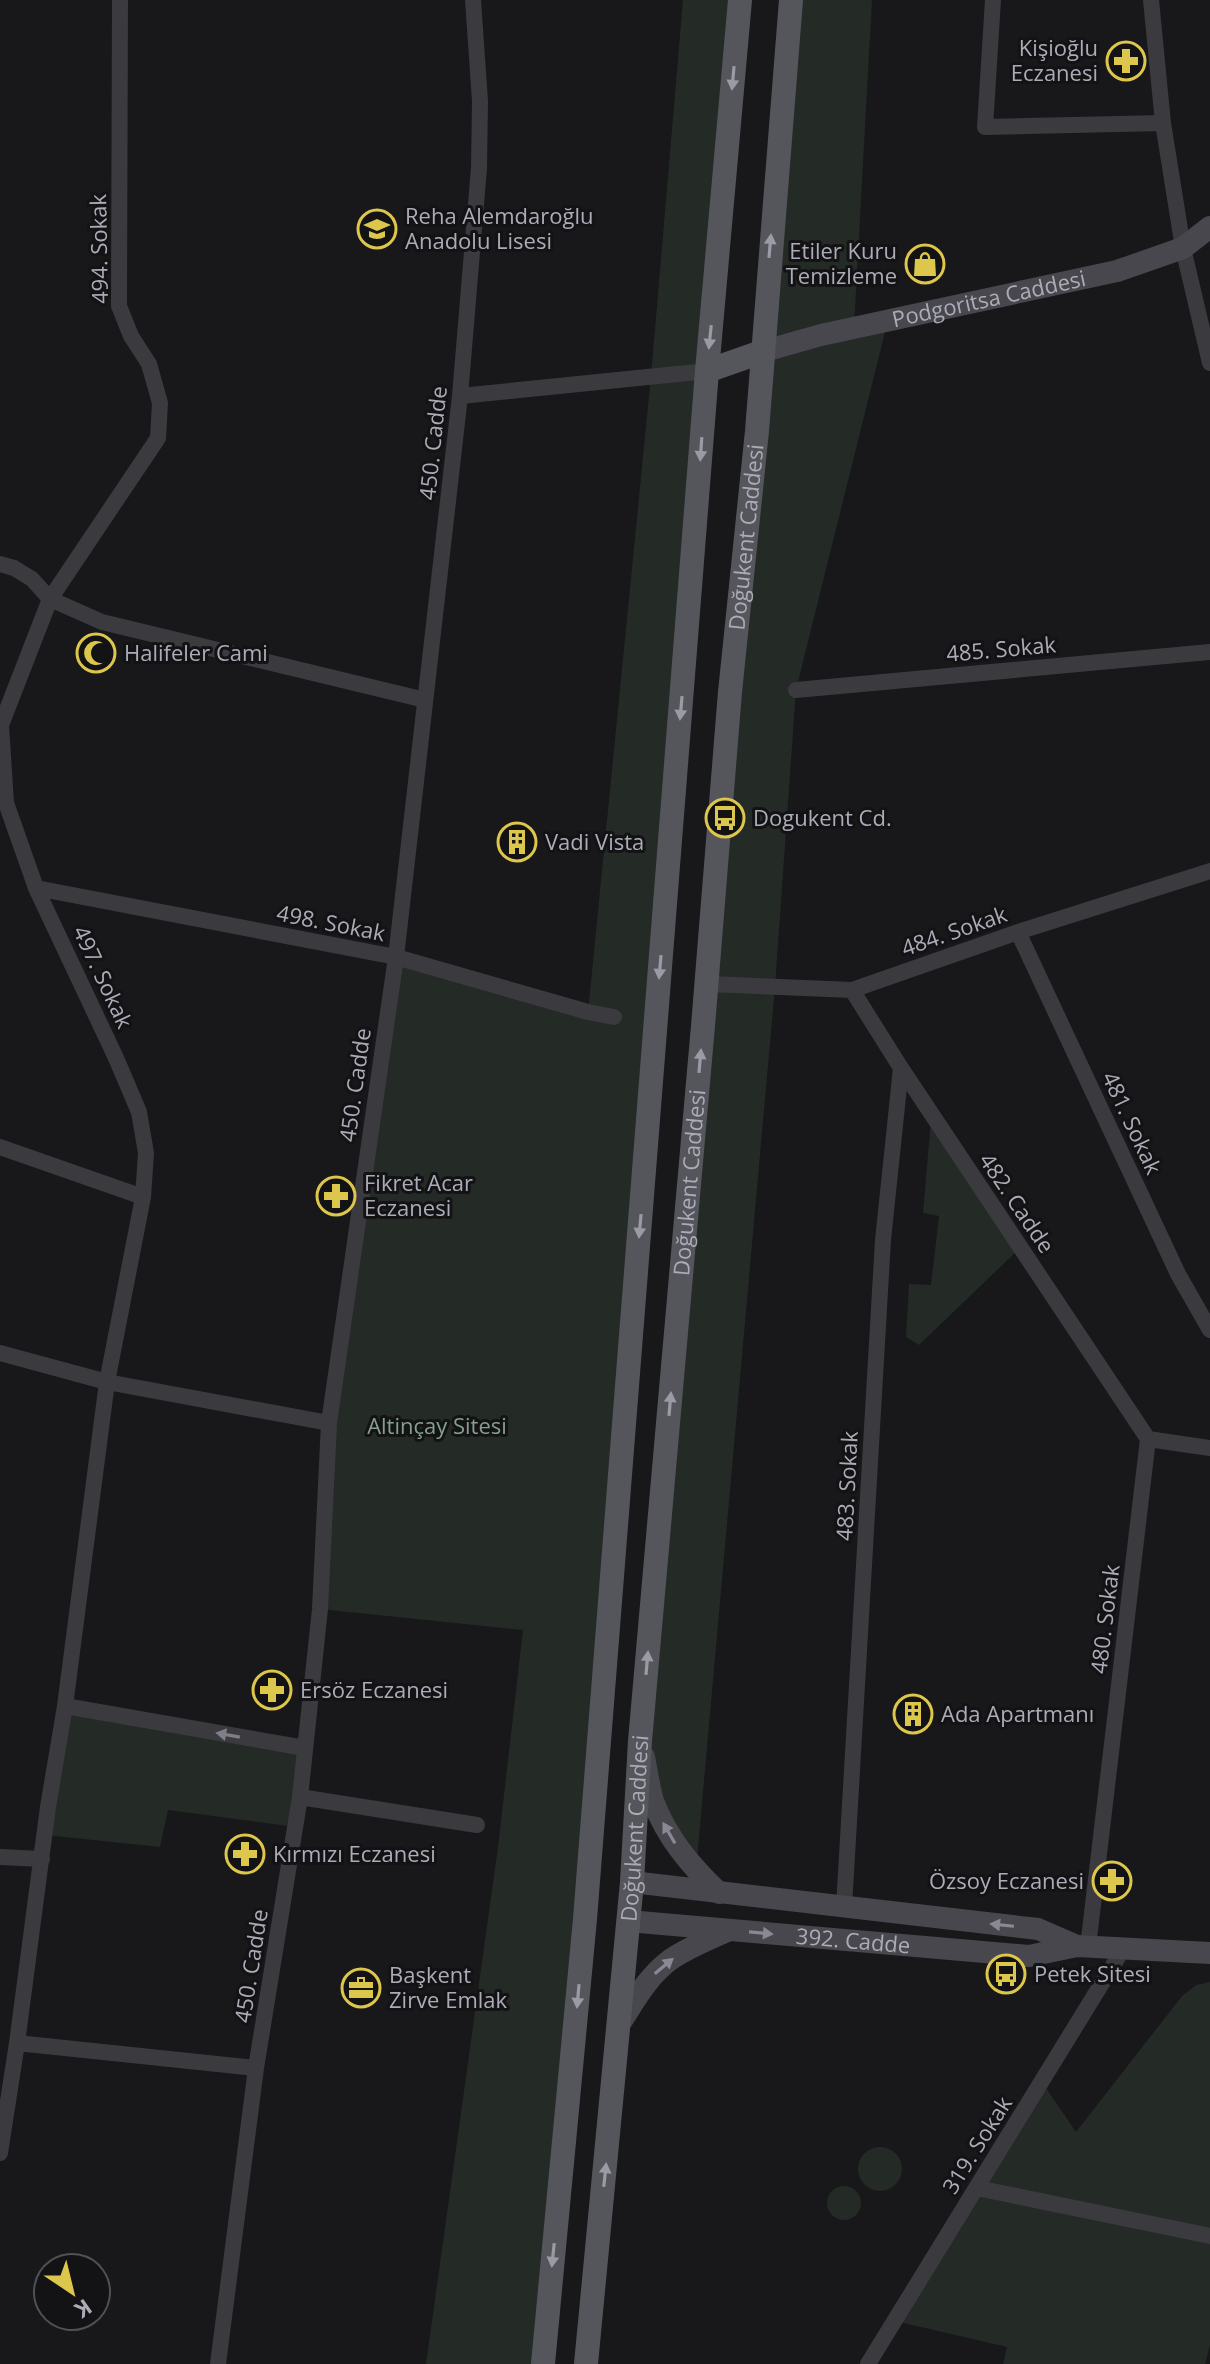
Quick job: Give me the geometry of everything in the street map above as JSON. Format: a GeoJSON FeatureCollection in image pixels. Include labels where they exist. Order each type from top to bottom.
{"type":"FeatureCollection","features":[{"type":"Feature","properties":{"kind":"main road","name":"Doğukent Caddesi"},"geometry":{"type":"LineString","coordinates":[[543,2364],[585,1919],[707,371],[740,0]]}},
{"type":"Feature","properties":{"kind":"main road","name":"Doğukent Caddesi"},"geometry":{"type":"LineString","coordinates":[[586,2364],[632,1882],[640,1741],[730,692],[757,431],[791,0]]}},
{"type":"Feature","properties":{"kind":"main road","name":"Podgoritsa Caddesi"},"geometry":{"type":"LineString","coordinates":[[761,352],[821,335],[1117,271],[1183,248],[1210,227]]}},
{"type":"Feature","properties":{"kind":"main road"},"geometry":{"type":"LineString","coordinates":[[707,371],[761,352]]}},
{"type":"Feature","properties":{"kind":"main road"},"geometry":{"type":"LineString","coordinates":[[640,1741],[653,1799],[670,1836],[684,1858],[719,1893]]}},
{"type":"Feature","properties":{"kind":"main road"},"geometry":{"type":"LineString","coordinates":[[588,1881],[632,1882]]}},
{"type":"Feature","properties":{"kind":"main road","name":"392. Cadde"},"geometry":{"type":"LineString","coordinates":[[632,1882],[1038,1929],[1082,1946]]}},
{"type":"Feature","properties":{"kind":"main road"},"geometry":{"type":"LineString","coordinates":[[585,1919],[628,1921]]}},
{"type":"Feature","properties":{"kind":"main road","name":"392. Cadde"},"geometry":{"type":"LineString","coordinates":[[628,1921],[1029,1956],[1082,1946],[1210,1953]]}},
{"type":"Feature","properties":{"kind":"main road"},"geometry":{"type":"LineString","coordinates":[[619,2025],[641,1990],[663,1966],[681,1953],[729,1930]]}},
{"type":"Feature","properties":{"kind":"street","name":"494. Sokak"},"geometry":{"type":"LineString","coordinates":[[50,599],[158,438],[160,403],[149,364],[131,336],[119,306],[120,0]]}},
{"type":"Feature","properties":{"kind":"street","name":"450. Cadde"},"geometry":{"type":"LineString","coordinates":[[218,2364],[256,2068],[300,1797],[320,1609],[329,1423],[396,957],[460,396],[479,168],[480,101],[473,0]]}},
{"type":"Feature","properties":{"kind":"street"},"geometry":{"type":"LineString","coordinates":[[993,0],[985,127],[1163,123]]}},
{"type":"Feature","properties":{"kind":"street"},"geometry":{"type":"LineString","coordinates":[[1151,0],[1163,123],[1183,248],[1210,363]]}},
{"type":"Feature","properties":{"kind":"street"},"geometry":{"type":"LineString","coordinates":[[460,396],[707,371]]}},
{"type":"Feature","properties":{"kind":"street"},"geometry":{"type":"LineString","coordinates":[[0,564],[32,579],[50,599],[102,622],[425,700]]}},
{"type":"Feature","properties":{"kind":"street","name":"497. Sokak"},"geometry":{"type":"LineString","coordinates":[[0,2153],[65,1706],[107,1382],[143,1197],[146,1153],[139,1112],[36,888],[6,803],[1,725],[50,599]]}},
{"type":"Feature","properties":{"kind":"street","name":"485. Sokak"},"geometry":{"type":"LineString","coordinates":[[796,690],[1210,652]]}},
{"type":"Feature","properties":{"kind":"street","name":"484. Sokak"},"geometry":{"type":"LineString","coordinates":[[707,984],[852,990],[1018,932],[1210,871]]}},
{"type":"Feature","properties":{"kind":"street","name":"498. Sokak"},"geometry":{"type":"LineString","coordinates":[[36,888],[396,957],[614,1017]]}},
{"type":"Feature","properties":{"kind":"street","name":"481. Sokak"},"geometry":{"type":"LineString","coordinates":[[1018,932],[1178,1274],[1210,1330]]}},
{"type":"Feature","properties":{"kind":"street","name":"482. Cadde"},"geometry":{"type":"LineString","coordinates":[[852,990],[1148,1439]]}},
{"type":"Feature","properties":{"kind":"street","name":"483. Sokak"},"geometry":{"type":"LineString","coordinates":[[844,1907],[883,1240],[901,1068]]}},
{"type":"Feature","properties":{"kind":"street"},"geometry":{"type":"LineString","coordinates":[[0,1147],[143,1197]]}},
{"type":"Feature","properties":{"kind":"street"},"geometry":{"type":"LineString","coordinates":[[0,1353],[107,1382],[329,1423]]}},
{"type":"Feature","properties":{"kind":"street"},"geometry":{"type":"LineString","coordinates":[[1148,1439],[1210,1448]]}},
{"type":"Feature","properties":{"kind":"street","name":"480. Sokak"},"geometry":{"type":"LineString","coordinates":[[1082,1946],[1148,1439]]}},
{"type":"Feature","properties":{"kind":"street"},"geometry":{"type":"LineString","coordinates":[[65,1706],[305,1748]]}},
{"type":"Feature","properties":{"kind":"street"},"geometry":{"type":"LineString","coordinates":[[300,1797],[477,1825]]}},
{"type":"Feature","properties":{"kind":"street"},"geometry":{"type":"LineString","coordinates":[[0,1857],[42,1859]]}},
{"type":"Feature","properties":{"kind":"street","name":"319. Sokak"},"geometry":{"type":"LineString","coordinates":[[868,2364],[1123,1949]]}},
{"type":"Feature","properties":{"kind":"street"},"geometry":{"type":"LineString","coordinates":[[17,2043],[256,2068]]}},
{"type":"Feature","properties":{"kind":"street"},"geometry":{"type":"LineString","coordinates":[[977,2188],[1210,2236]]}},
{"type":"Feature","properties":{"kind":"green space","name":"Altinçay Sitesi"},"geometry":{"type":"Polygon","coordinates":[[[683,0],[740,0],[543,2364],[426,2364],[498,1847],[523,1630],[320,1609],[329,1423],[396,957],[588,1012],[651,376],[683,0]]]}},
{"type":"Feature","properties":{"kind":"green space"},"geometry":{"type":"Polygon","coordinates":[[[791,0],[872,0],[854,327],[888,320],[796,690],[775,987],[696,1871],[684,1858],[640,1741],[791,0]]]}},
{"type":"Feature","properties":{"kind":"green space"},"geometry":{"type":"Polygon","coordinates":[[[931,1119],[1018,1250],[919,1345],[906,1337],[909,1284],[931,1285],[939,1216],[923,1213],[931,1119]]]}},
{"type":"Feature","properties":{"kind":"green space"},"geometry":{"type":"Polygon","coordinates":[[[65,1706],[305,1748],[295,1827],[168,1810],[160,1847],[45,1835],[65,1706]]]}},
{"type":"Feature","properties":{"kind":"green space"},"geometry":{"type":"Polygon","coordinates":[[[1210,1982],[1210,2345],[1205,2364],[1003,2364],[1007,2347],[895,2321],[1042,2082],[1076,2132],[1182,1996],[1196,1985],[1210,1982]]]}},
{"type":"Feature","properties":{"kind":"green space"},"geometry":{"type":"Polygon","coordinates":[[[880,2147],[895,2154],[902,2169],[895,2184],[880,2191],[865,2184],[858,2169],[865,2154],[880,2147]]]}},
{"type":"Feature","properties":{"kind":"green space"},"geometry":{"type":"Polygon","coordinates":[[[844,2186],[856,2191],[861,2203],[856,2215],[844,2220],[832,2215],[827,2203],[832,2191],[844,2186]]]}},
{"type":"Feature","properties":{"kind":"place","name":"Kişioğlu Eczanesi"},"geometry":{"type":"Point","coordinates":[1126,61]}},
{"type":"Feature","properties":{"kind":"place","name":"Reha Alemdaroğlu Anadolu Lisesi"},"geometry":{"type":"Point","coordinates":[377,229]}},
{"type":"Feature","properties":{"kind":"place","name":"Etiler Kuru Temizleme"},"geometry":{"type":"Point","coordinates":[925,264]}},
{"type":"Feature","properties":{"kind":"place","name":"Halifeler Cami"},"geometry":{"type":"Point","coordinates":[96,653]}},
{"type":"Feature","properties":{"kind":"place","name":"Dogukent Cd."},"geometry":{"type":"Point","coordinates":[725,818]}},
{"type":"Feature","properties":{"kind":"place","name":"Vadi Vista"},"geometry":{"type":"Point","coordinates":[517,842]}},
{"type":"Feature","properties":{"kind":"place","name":"Fikret Acar Eczanesi"},"geometry":{"type":"Point","coordinates":[336,1196]}},
{"type":"Feature","properties":{"kind":"place","name":"Ersöz Eczanesi"},"geometry":{"type":"Point","coordinates":[272,1690]}},
{"type":"Feature","properties":{"kind":"place","name":"Ada Apartmanı"},"geometry":{"type":"Point","coordinates":[913,1714]}},
{"type":"Feature","properties":{"kind":"place","name":"Kırmızı Eczanesi"},"geometry":{"type":"Point","coordinates":[245,1854]}},
{"type":"Feature","properties":{"kind":"place","name":"Özsoy Eczanesi"},"geometry":{"type":"Point","coordinates":[1112,1881]}},
{"type":"Feature","properties":{"kind":"place","name":"Petek Sitesi"},"geometry":{"type":"Point","coordinates":[1006,1974]}},
{"type":"Feature","properties":{"kind":"place","name":"Başkent Zirve Emlak"},"geometry":{"type":"Point","coordinates":[361,1988]}}]}
